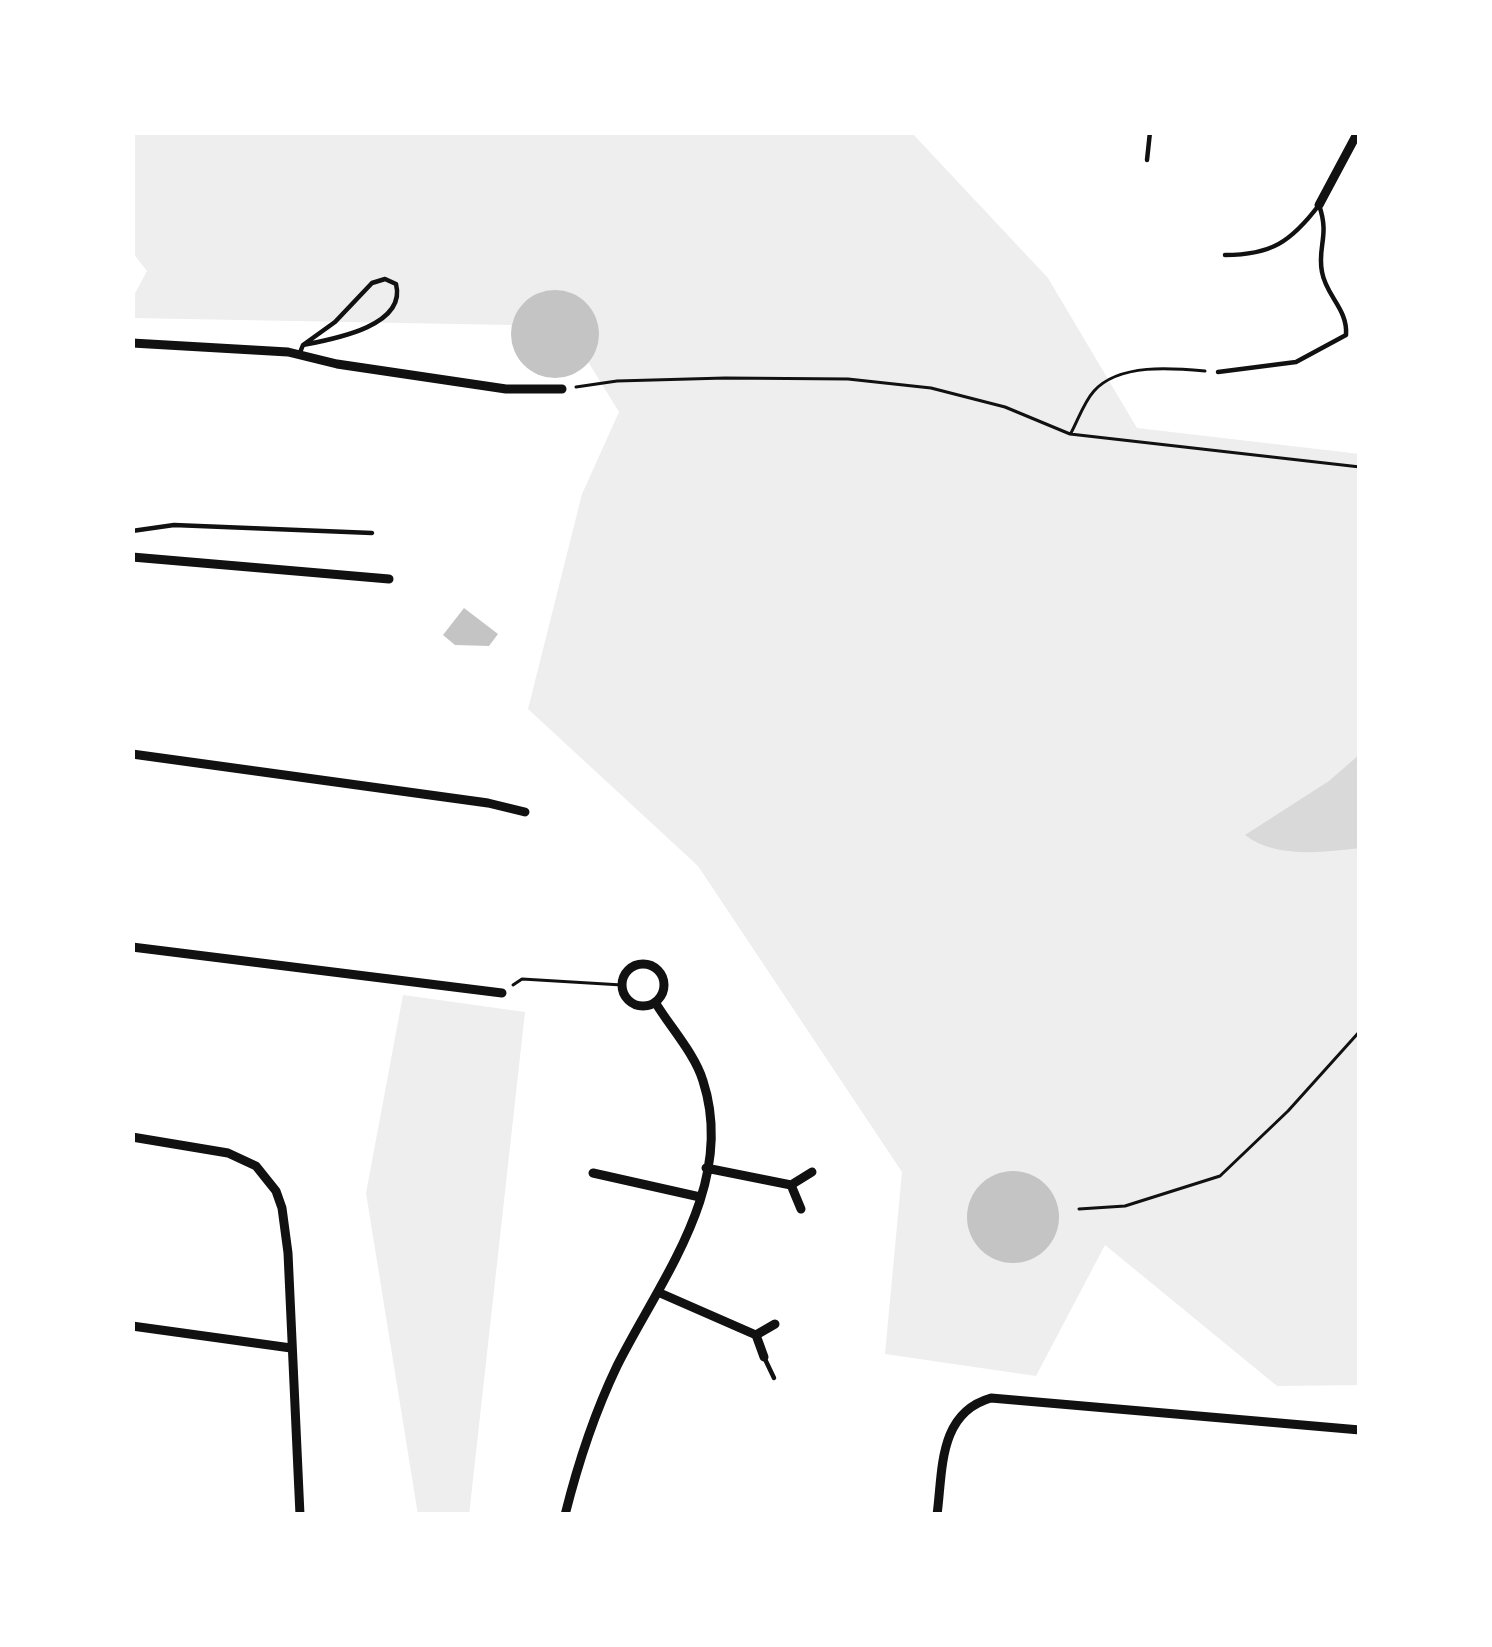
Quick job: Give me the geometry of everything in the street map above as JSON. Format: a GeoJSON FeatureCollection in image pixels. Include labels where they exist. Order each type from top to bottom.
{"type":"FeatureCollection","features":[{"type":"Feature","properties":{"kind":"street"},"geometry":{"type":"LineString","coordinates":[[1319,205],[1358,132]]}},
{"type":"Feature","properties":{"kind":"street"},"geometry":{"type":"LineString","coordinates":[[132,343],[301,350],[490,387],[538,392],[562,389]]}},
{"type":"Feature","properties":{"kind":"street"},"geometry":{"type":"LineString","coordinates":[[132,557],[388,579]]}},
{"type":"Feature","properties":{"kind":"street"},"geometry":{"type":"LineString","coordinates":[[132,754],[525,812]]}},
{"type":"Feature","properties":{"kind":"street"},"geometry":{"type":"LineString","coordinates":[[132,947],[502,993]]}},
{"type":"Feature","properties":{"kind":"street"},"geometry":{"type":"LineString","coordinates":[[649,964],[657,969],[664,986],[655,1002],[638,1005],[630,1001],[622,985],[630,968],[649,964]]}},
{"type":"Feature","properties":{"kind":"street"},"geometry":{"type":"LineString","coordinates":[[565,1515],[599,1406],[682,1252],[706,1168],[710,1110],[704,1081],[655,1002]]}},
{"type":"Feature","properties":{"kind":"street"},"geometry":{"type":"LineString","coordinates":[[132,1137],[228,1153],[256,1166],[283,1208],[300,1515]]}},
{"type":"Feature","properties":{"kind":"street"},"geometry":{"type":"LineString","coordinates":[[706,1168],[791,1185],[812,1172]]}},
{"type":"Feature","properties":{"kind":"street"},"geometry":{"type":"LineString","coordinates":[[592,1173],[700,1197]]}},
{"type":"Feature","properties":{"kind":"street"},"geometry":{"type":"LineString","coordinates":[[791,1185],[801,1209]]}},
{"type":"Feature","properties":{"kind":"street"},"geometry":{"type":"LineString","coordinates":[[660,1293],[756,1335],[764,1357]]}},
{"type":"Feature","properties":{"kind":"street"},"geometry":{"type":"LineString","coordinates":[[756,1335],[775,1324]]}},
{"type":"Feature","properties":{"kind":"street"},"geometry":{"type":"LineString","coordinates":[[132,1326],[291,1348]]}},
{"type":"Feature","properties":{"kind":"street"},"geometry":{"type":"LineString","coordinates":[[937,1515],[947,1437],[964,1411],[992,1398],[1360,1430]]}},
{"type":"Feature","properties":{"kind":"lane"},"geometry":{"type":"LineString","coordinates":[[1147,160],[1150,132]]}},
{"type":"Feature","properties":{"kind":"lane"},"geometry":{"type":"LineString","coordinates":[[1225,255],[1273,249],[1319,205]]}},
{"type":"Feature","properties":{"kind":"lane"},"geometry":{"type":"LineString","coordinates":[[1218,372],[1296,362],[1346,335],[1342,309],[1322,272],[1327,226],[1319,205]]}},
{"type":"Feature","properties":{"kind":"lane"},"geometry":{"type":"LineString","coordinates":[[385,279],[396,284],[397,303],[378,321],[301,350],[372,283],[385,279]]}},
{"type":"Feature","properties":{"kind":"lane"},"geometry":{"type":"LineString","coordinates":[[132,531],[174,525],[372,533]]}},
{"type":"Feature","properties":{"kind":"lane"},"geometry":{"type":"LineString","coordinates":[[764,1357],[773,1378]]}},
{"type":"Feature","properties":{"kind":"path"},"geometry":{"type":"LineString","coordinates":[[1070,434],[1095,390],[1121,375],[1174,368],[1218,372]]}},
{"type":"Feature","properties":{"kind":"path"},"geometry":{"type":"LineString","coordinates":[[562,389],[617,381],[848,379],[950,391],[1005,406],[1070,434],[1360,467]]}},
{"type":"Feature","properties":{"kind":"path"},"geometry":{"type":"LineString","coordinates":[[502,993],[522,979],[622,985]]}},
{"type":"Feature","properties":{"kind":"path"},"geometry":{"type":"LineString","coordinates":[[1079,1208],[1125,1206],[1220,1176],[1288,1111],[1360,1031]]}},
{"type":"Feature","properties":{"kind":"shaded area"},"geometry":{"type":"Polygon","coordinates":[[[132,132],[911,132],[1048,278],[1137,428],[1360,454],[1360,1385],[1277,1386],[1105,1245],[1036,1376],[885,1354],[902,1172],[698,866],[528,709],[582,494],[619,412],[566,326],[132,318],[132,299],[147,271],[132,252],[132,132]]]}},
{"type":"Feature","properties":{"kind":"shaded area"},"geometry":{"type":"Polygon","coordinates":[[[1360,754],[1360,848],[1285,851],[1245,835],[1329,781],[1360,754]]]}},
{"type":"Feature","properties":{"kind":"shaded area"},"geometry":{"type":"Polygon","coordinates":[[[403,995],[525,1012],[469,1515],[418,1515],[366,1193],[403,995]]]}},
{"type":"Feature","properties":{"kind":"building"},"geometry":{"type":"Polygon","coordinates":[[[555,290],[586,303],[599,334],[586,365],[555,378],[524,365],[511,334],[524,303],[555,290]]]}},
{"type":"Feature","properties":{"kind":"building"},"geometry":{"type":"Polygon","coordinates":[[[464,608],[498,634],[489,646],[455,645],[443,635],[464,608]]]}},
{"type":"Feature","properties":{"kind":"building"},"geometry":{"type":"Polygon","coordinates":[[[1013,1171],[1031,1174],[1046,1184],[1056,1199],[1056,1235],[1046,1250],[1031,1260],[1013,1263],[995,1260],[980,1250],[970,1235],[967,1217],[970,1199],[980,1184],[995,1174],[1013,1171]]]}}]}
